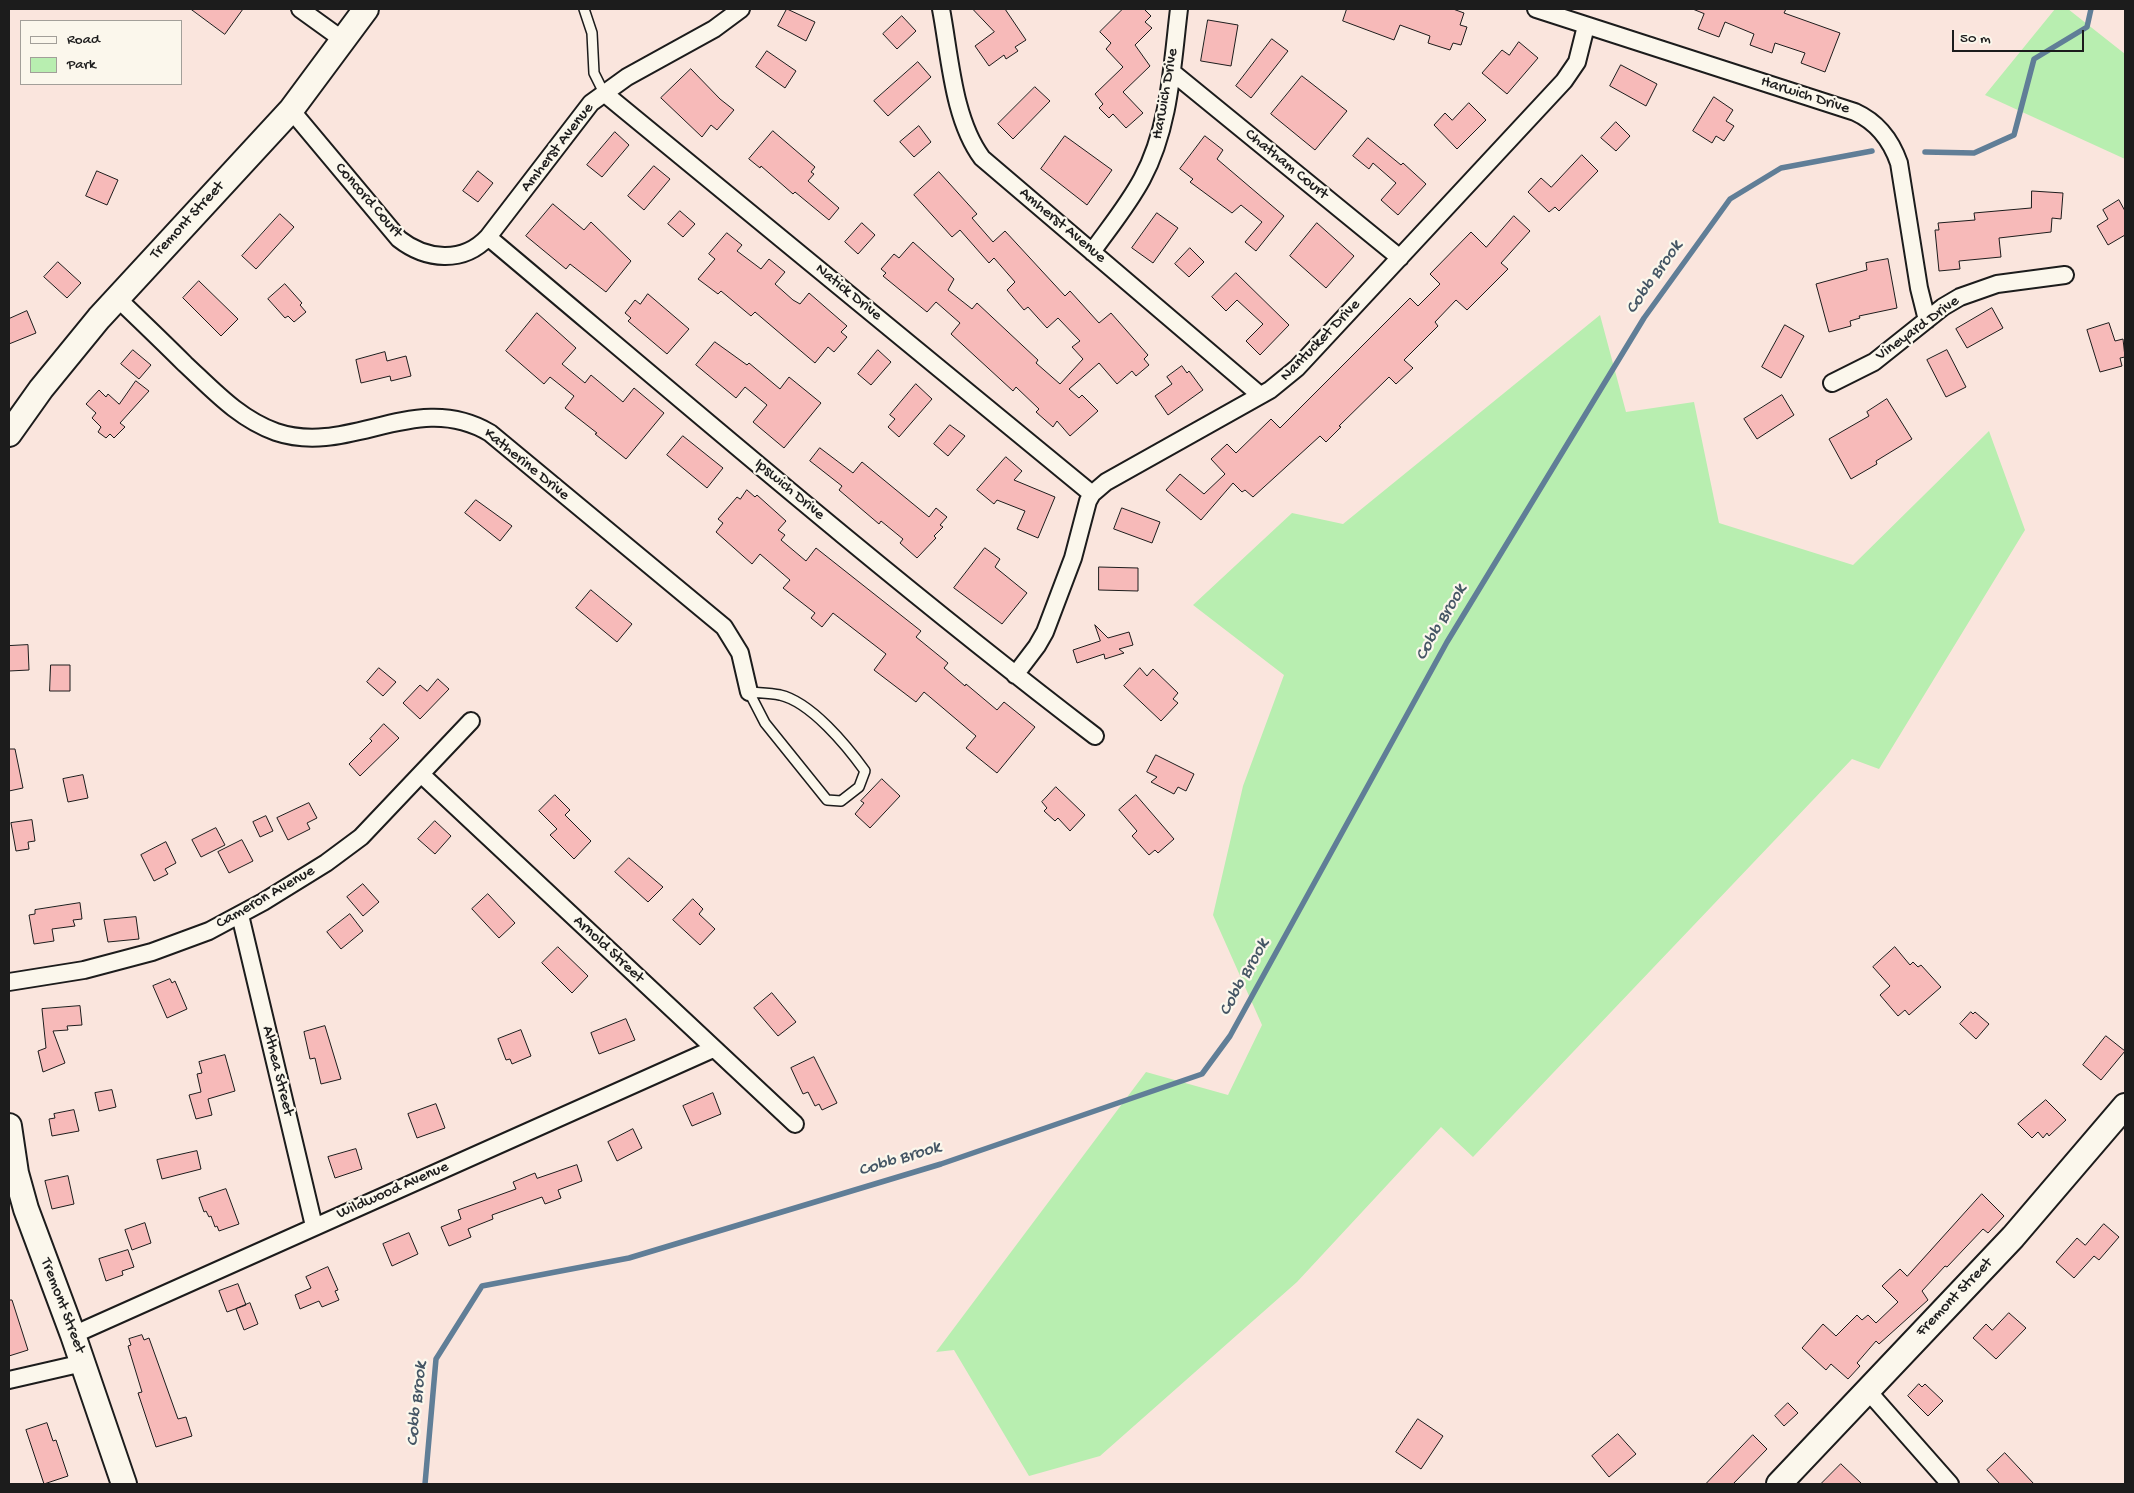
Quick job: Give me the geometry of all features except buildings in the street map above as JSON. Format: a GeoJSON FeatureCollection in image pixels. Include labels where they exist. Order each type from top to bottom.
{"type":"FeatureCollection","features":[{"type":"Feature","properties":{"kind":"main road","name":"Tremont Street"},"geometry":{"type":"LineString","coordinates":[[9,434],[60,365],[117,298],[291,110],[366,9]]}},
{"type":"Feature","properties":{"kind":"main road","name":"Fremont Street"},"geometry":{"type":"LineString","coordinates":[[1779,1484],[2013,1237],[2125,1106]]}},
{"type":"Feature","properties":{"kind":"main road","name":"Tremont Street"},"geometry":{"type":"LineString","coordinates":[[9,1126],[13,1174],[83,1362],[124,1484]]}},
{"type":"Feature","properties":{"kind":"street"},"geometry":{"type":"LineString","coordinates":[[300,9],[343,40]]}},
{"type":"Feature","properties":{"kind":"street","name":"Amherst Avenue"},"geometry":{"type":"LineString","coordinates":[[488,237],[591,104],[627,77],[714,29],[741,9]]}},
{"type":"Feature","properties":{"kind":"street","name":"Amherst Avenue"},"geometry":{"type":"LineString","coordinates":[[941,9],[959,107],[965,129],[982,158],[1260,396]]}},
{"type":"Feature","properties":{"kind":"street","name":"Harwich Drive"},"geometry":{"type":"LineString","coordinates":[[1092,252],[1141,181],[1162,127],[1172,72],[1179,9]]}},
{"type":"Feature","properties":{"kind":"street","name":"Harwich Drive"},"geometry":{"type":"LineString","coordinates":[[1536,9],[1855,112],[1872,122],[1891,144],[1899,162],[1919,288],[1927,320]]}},
{"type":"Feature","properties":{"kind":"street","name":"Nantucket Drive"},"geometry":{"type":"LineString","coordinates":[[1092,494],[1106,482],[1280,384],[1297,368],[1564,81],[1577,62],[1586,26]]}},
{"type":"Feature","properties":{"kind":"street","name":"Chatham Court"},"geometry":{"type":"LineString","coordinates":[[1172,72],[1400,258]]}},
{"type":"Feature","properties":{"kind":"street","name":"Natick Drive"},"geometry":{"type":"LineString","coordinates":[[604,93],[1092,494]]}},
{"type":"Feature","properties":{"kind":"street","name":"Concord Court"},"geometry":{"type":"LineString","coordinates":[[291,110],[388,228],[410,247],[431,256],[451,256],[471,252],[488,237]]}},
{"type":"Feature","properties":{"kind":"street","name":"Ipswich Drive"},"geometry":{"type":"LineString","coordinates":[[488,237],[813,510],[1015,675],[1095,736]]}},
{"type":"Feature","properties":{"kind":"street","name":"Vineyard Drive"},"geometry":{"type":"LineString","coordinates":[[1832,383],[1874,362],[1943,308],[1979,289],[1997,284],[2065,275]]}},
{"type":"Feature","properties":{"kind":"street","name":"Katherine Drive"},"geometry":{"type":"LineString","coordinates":[[117,298],[222,400],[248,418],[278,432],[294,436],[328,436],[409,419],[437,416],[464,421],[490,433],[724,627],[740,652],[749,692]]}},
{"type":"Feature","properties":{"kind":"street"},"geometry":{"type":"LineString","coordinates":[[1015,675],[1037,646],[1049,624],[1074,558],[1085,510],[1092,494]]}},
{"type":"Feature","properties":{"kind":"street","name":"Cameron Avenue"},"geometry":{"type":"LineString","coordinates":[[9,982],[84,970],[130,959],[194,938],[240,915],[344,851],[371,828],[471,721]]}},
{"type":"Feature","properties":{"kind":"street","name":"Arnold Street"},"geometry":{"type":"LineString","coordinates":[[422,775],[795,1124]]}},
{"type":"Feature","properties":{"kind":"street","name":"Althea Street"},"geometry":{"type":"LineString","coordinates":[[240,915],[314,1226]]}},
{"type":"Feature","properties":{"kind":"street","name":"Wildwood Avenue"},"geometry":{"type":"LineString","coordinates":[[73,1335],[713,1049]]}},
{"type":"Feature","properties":{"kind":"street"},"geometry":{"type":"LineString","coordinates":[[9,1380],[83,1362]]}},
{"type":"Feature","properties":{"kind":"street"},"geometry":{"type":"LineString","coordinates":[[1867,1390],[1950,1484]]}},
{"type":"Feature","properties":{"kind":"lane"},"geometry":{"type":"LineString","coordinates":[[584,9],[592,33],[594,73],[604,93]]}},
{"type":"Feature","properties":{"kind":"lane"},"geometry":{"type":"LineString","coordinates":[[749,692],[781,696],[800,704],[849,749],[865,771],[859,787],[841,801],[827,800],[765,724],[749,692]]}},
{"type":"Feature","properties":{"kind":"green space"},"geometry":{"type":"Polygon","coordinates":[[[2055,9],[2068,9],[2125,54],[2125,159],[1985,95],[2055,9]]]}},
{"type":"Feature","properties":{"kind":"green space"},"geometry":{"type":"Polygon","coordinates":[[[1600,315],[1626,412],[1694,402],[1719,523],[1853,565],[1989,431],[2025,530],[1879,769],[1852,759],[1473,1157],[1441,1127],[1297,1282],[1100,1456],[1029,1476],[954,1350],[936,1352],[1146,1072],[1228,1095],[1262,1025],[1213,915],[1243,786],[1284,675],[1193,605],[1292,513],[1343,524],[1600,315]]]}},
{"type":"Feature","properties":{"kind":"waterway","name":"Cobb Brook"},"geometry":{"type":"LineString","coordinates":[[1925,152],[1974,153],[2014,135],[2034,59],[2087,27],[2091,9]]}},
{"type":"Feature","properties":{"kind":"waterway","name":"Cobb Brook"},"geometry":{"type":"LineString","coordinates":[[425,1484],[436,1359],[482,1286],[629,1258],[941,1164],[1202,1074],[1230,1036],[1447,642],[1644,318],[1730,199],[1781,168],[1872,151]]}}]}
